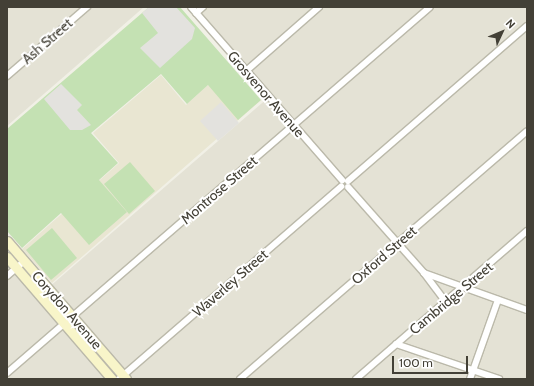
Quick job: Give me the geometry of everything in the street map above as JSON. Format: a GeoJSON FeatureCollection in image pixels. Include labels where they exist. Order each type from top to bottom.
{"type":"FeatureCollection","features":[{"type":"Feature","properties":{"kind":"main road","name":"Corydon Avenue"},"geometry":{"type":"LineString","coordinates":[[7,241],[123,378]]}},
{"type":"Feature","properties":{"kind":"main road","name":"Corydon Avenue"},"geometry":{"type":"LineString","coordinates":[[7,257],[112,379]]}},
{"type":"Feature","properties":{"kind":"street","name":"Ash Street"},"geometry":{"type":"LineString","coordinates":[[7,76],[87,7]]}},
{"type":"Feature","properties":{"kind":"street","name":"Grosvenor Avenue"},"geometry":{"type":"LineString","coordinates":[[191,7],[396,244],[424,273],[446,302]]}},
{"type":"Feature","properties":{"kind":"street"},"geometry":{"type":"LineString","coordinates":[[196,13],[203,7]]}},
{"type":"Feature","properties":{"kind":"street"},"geometry":{"type":"LineString","coordinates":[[246,71],[319,7]]}},
{"type":"Feature","properties":{"kind":"street","name":"Montrose Street"},"geometry":{"type":"LineString","coordinates":[[7,373],[430,7]]}},
{"type":"Feature","properties":{"kind":"street","name":"Waverley Street"},"geometry":{"type":"LineString","coordinates":[[123,378],[527,26]]}},
{"type":"Feature","properties":{"kind":"street","name":"Oxford Street"},"geometry":{"type":"LineString","coordinates":[[240,379],[527,131]]}},
{"type":"Feature","properties":{"kind":"street","name":"Cambridge Street"},"geometry":{"type":"LineString","coordinates":[[356,379],[527,231]]}},
{"type":"Feature","properties":{"kind":"street"},"geometry":{"type":"LineString","coordinates":[[7,276],[24,261]]}},
{"type":"Feature","properties":{"kind":"street","name":"Grosvenor Avenue"},"geometry":{"type":"LineString","coordinates":[[424,273],[462,288],[527,310]]}},
{"type":"Feature","properties":{"kind":"street"},"geometry":{"type":"LineString","coordinates":[[473,278],[475,292]]}},
{"type":"Feature","properties":{"kind":"street"},"geometry":{"type":"LineString","coordinates":[[470,379],[498,300]]}},
{"type":"Feature","properties":{"kind":"street"},"geometry":{"type":"LineString","coordinates":[[396,344],[499,379]]}},
{"type":"Feature","properties":{"kind":"shaded area"},"geometry":{"type":"Polygon","coordinates":[[[7,7],[144,7],[7,126],[7,7]]]}},
{"type":"Feature","properties":{"kind":"shaded area"},"geometry":{"type":"Polygon","coordinates":[[[149,7],[176,7],[195,28],[192,39],[160,68],[140,48],[158,33],[142,13],[149,7]]]}},
{"type":"Feature","properties":{"kind":"shaded area"},"geometry":{"type":"Polygon","coordinates":[[[191,7],[527,7],[527,379],[126,379],[48,288],[269,97],[191,7]]]}},
{"type":"Feature","properties":{"kind":"shaded area"},"geometry":{"type":"Polygon","coordinates":[[[161,75],[186,105],[208,85],[261,100],[52,283],[22,249],[119,163],[93,133],[161,75]]]}},
{"type":"Feature","properties":{"kind":"shaded area"},"geometry":{"type":"Polygon","coordinates":[[[61,84],[82,105],[77,110],[91,125],[82,130],[70,130],[44,99],[61,84]]]}},
{"type":"Feature","properties":{"kind":"shaded area"},"geometry":{"type":"Polygon","coordinates":[[[221,102],[239,123],[218,141],[200,121],[221,102]]]}},
{"type":"Feature","properties":{"kind":"shaded area"},"geometry":{"type":"Polygon","coordinates":[[[7,257],[112,379],[7,379],[7,257]]]}},
{"type":"Feature","properties":{"kind":"green space"},"geometry":{"type":"Polygon","coordinates":[[[149,7],[180,7],[261,100],[238,120],[208,85],[187,104],[161,74],[91,133],[118,163],[99,180],[127,212],[89,245],[61,213],[22,248],[7,231],[7,129],[149,7]]]}},
{"type":"Feature","properties":{"kind":"green space"},"geometry":{"type":"Polygon","coordinates":[[[130,162],[155,191],[129,214],[104,184],[130,162]]]}},
{"type":"Feature","properties":{"kind":"green space"},"geometry":{"type":"Polygon","coordinates":[[[52,228],[77,258],[51,280],[26,250],[52,228]]]}}]}
